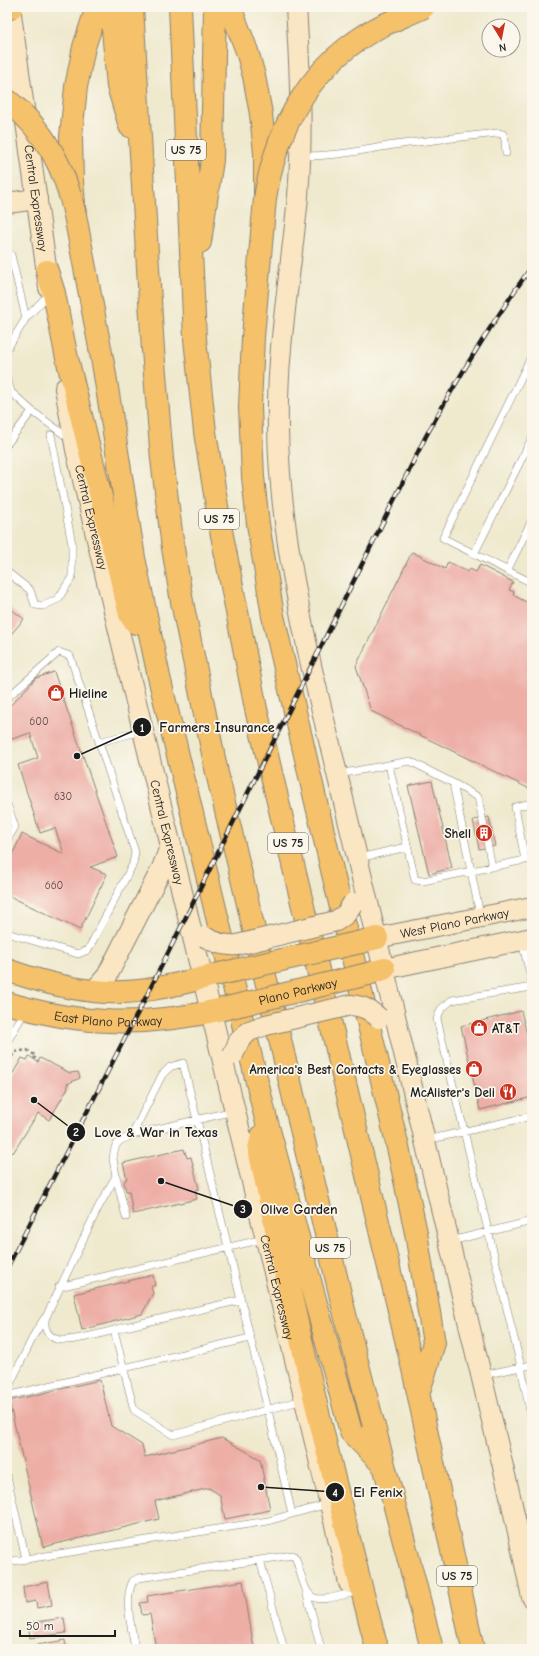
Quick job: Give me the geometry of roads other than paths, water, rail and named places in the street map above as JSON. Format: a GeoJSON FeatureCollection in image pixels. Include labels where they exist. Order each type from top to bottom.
{"type":"FeatureCollection","features":[{"type":"Feature","properties":{"kind":"main road"},"geometry":{"type":"LineString","coordinates":[[7,10],[11,7]]}},
{"type":"Feature","properties":{"kind":"main road","name":"Central Expressway"},"geometry":{"type":"LineString","coordinates":[[11,7],[14,82],[37,199],[50,293],[75,442],[171,844],[198,933],[209,977],[217,1011],[228,1085],[264,1239],[366,1649]]}},
{"type":"Feature","properties":{"kind":"main road"},"geometry":{"type":"LineString","coordinates":[[76,219],[71,156],[73,106],[82,57],[97,7]]}},
{"type":"Feature","properties":{"kind":"main road"},"geometry":{"type":"LineString","coordinates":[[111,7],[118,86],[141,160]]}},
{"type":"Feature","properties":{"kind":"main road","name":"US 75"},"geometry":{"type":"LineString","coordinates":[[132,7],[141,160],[149,254],[153,350],[162,459],[173,548],[182,602],[233,842],[256,931],[347,1324],[432,1649]]}},
{"type":"Feature","properties":{"kind":"main road","name":"US 75"},"geometry":{"type":"LineString","coordinates":[[180,7],[192,292],[200,386],[212,478],[246,664],[419,1393],[473,1649]]}},
{"type":"Feature","properties":{"kind":"main road"},"geometry":{"type":"LineString","coordinates":[[192,292],[212,160],[215,7]]}},
{"type":"Feature","properties":{"kind":"main road"},"geometry":{"type":"LineString","coordinates":[[230,7],[247,51],[259,101],[265,153],[264,202],[253,337],[250,407],[253,477],[258,524],[273,616],[399,1152],[416,1233],[434,1343],[419,1393]]}},
{"type":"Feature","properties":{"kind":"main road"},"geometry":{"type":"LineString","coordinates":[[296,7],[300,90],[300,156],[298,196],[280,361],[278,427],[280,481],[287,544],[300,614],[358,861],[369,940],[376,971],[400,1040],[481,1376],[532,1597]]}},
{"type":"Feature","properties":{"kind":"main road"},"geometry":{"type":"LineString","coordinates":[[264,202],[270,172],[282,134],[296,106],[314,81],[336,58],[362,38],[380,27],[424,7]]}},
{"type":"Feature","properties":{"kind":"main road"},"geometry":{"type":"LineString","coordinates":[[7,100],[35,126],[52,149],[66,180],[76,219],[102,352],[130,535],[150,639],[266,1119],[351,1432],[384,1465]]}},
{"type":"Feature","properties":{"kind":"main road"},"geometry":{"type":"LineString","coordinates":[[7,203],[37,199]]}},
{"type":"Feature","properties":{"kind":"main road"},"geometry":{"type":"LineString","coordinates":[[47,272],[54,293],[66,354],[130,615],[150,639]]}},
{"type":"Feature","properties":{"kind":"main road"},"geometry":{"type":"LineString","coordinates":[[94,991],[111,969],[162,868],[171,844]]}},
{"type":"Feature","properties":{"kind":"main road"},"geometry":{"type":"LineString","coordinates":[[198,933],[214,942],[226,946],[236,945],[336,921],[346,914],[353,903],[358,861]]}},
{"type":"Feature","properties":{"kind":"main road","name":"West Plano Parkway"},"geometry":{"type":"LineString","coordinates":[[369,940],[532,907]]}},
{"type":"Feature","properties":{"kind":"main road"},"geometry":{"type":"LineString","coordinates":[[376,971],[527,939]]}},
{"type":"Feature","properties":{"kind":"main road"},"geometry":{"type":"LineString","coordinates":[[209,977],[369,940]]}},
{"type":"Feature","properties":{"kind":"main road","name":"East Plano Parkway"},"geometry":{"type":"LineString","coordinates":[[7,970],[36,980],[94,991],[150,989],[209,977]]}},
{"type":"Feature","properties":{"kind":"main road","name":"Plano Parkway"},"geometry":{"type":"LineString","coordinates":[[217,1011],[376,971]]}},
{"type":"Feature","properties":{"kind":"main road"},"geometry":{"type":"LineString","coordinates":[[228,1085],[233,1055],[239,1041],[249,1031],[266,1024],[351,1005],[360,1006],[379,1018],[400,1040]]}},
{"type":"Feature","properties":{"kind":"main road","name":"East Plano Parkway"},"geometry":{"type":"LineString","coordinates":[[17,1006],[47,1014],[109,1022],[158,1020],[217,1011]]}},
{"type":"Feature","properties":{"kind":"main road"},"geometry":{"type":"LineString","coordinates":[[266,1119],[259,1149],[275,1228],[318,1413],[377,1649]]}},
{"type":"Feature","properties":{"kind":"lane"},"geometry":{"type":"LineString","coordinates":[[300,156],[319,157],[395,145],[497,133],[503,134],[506,153]]}},
{"type":"Feature","properties":{"kind":"lane"},"geometry":{"type":"LineString","coordinates":[[7,253],[11,255],[26,318]]}},
{"type":"Feature","properties":{"kind":"lane"},"geometry":{"type":"LineString","coordinates":[[7,349],[26,318],[50,293]]}},
{"type":"Feature","properties":{"kind":"lane"},"geometry":{"type":"LineString","coordinates":[[532,357],[443,538],[532,583]]}},
{"type":"Feature","properties":{"kind":"lane"},"geometry":{"type":"LineString","coordinates":[[7,378],[11,392],[32,411],[75,442]]}},
{"type":"Feature","properties":{"kind":"lane"},"geometry":{"type":"LineString","coordinates":[[7,444],[32,411]]}},
{"type":"Feature","properties":{"kind":"lane"},"geometry":{"type":"LineString","coordinates":[[7,572],[30,590],[35,605],[43,606],[58,599],[72,577],[72,544],[51,435]]}},
{"type":"Feature","properties":{"kind":"lane"},"geometry":{"type":"LineString","coordinates":[[474,554],[532,438]]}},
{"type":"Feature","properties":{"kind":"lane"},"geometry":{"type":"LineString","coordinates":[[507,571],[532,520]]}},
{"type":"Feature","properties":{"kind":"lane"},"geometry":{"type":"LineString","coordinates":[[7,698],[60,652],[70,656],[100,742],[135,852],[133,864],[88,950],[78,954],[7,933]]}},
{"type":"Feature","properties":{"kind":"lane"},"geometry":{"type":"LineString","coordinates":[[100,742],[144,730]]}},
{"type":"Feature","properties":{"kind":"lane"},"geometry":{"type":"LineString","coordinates":[[337,774],[410,761],[478,797],[492,867]]}},
{"type":"Feature","properties":{"kind":"lane"},"geometry":{"type":"LineString","coordinates":[[389,765],[415,880],[423,881],[528,860],[515,807],[532,803]]}},
{"type":"Feature","properties":{"kind":"lane"},"geometry":{"type":"LineString","coordinates":[[453,783],[481,917]]}},
{"type":"Feature","properties":{"kind":"lane"},"geometry":{"type":"LineString","coordinates":[[7,804],[15,826],[7,840]]}},
{"type":"Feature","properties":{"kind":"lane"},"geometry":{"type":"LineString","coordinates":[[358,861],[407,848]]}},
{"type":"Feature","properties":{"kind":"lane"},"geometry":{"type":"LineString","coordinates":[[527,939],[532,982]]}},
{"type":"Feature","properties":{"kind":"lane"},"geometry":{"type":"LineString","coordinates":[[532,987],[452,1000],[441,1009],[437,1019],[521,1367],[532,1421]]}},
{"type":"Feature","properties":{"kind":"lane"},"geometry":{"type":"LineString","coordinates":[[7,1042],[17,1006]]}},
{"type":"Feature","properties":{"kind":"lane"},"geometry":{"type":"LineString","coordinates":[[132,1135],[162,1075],[170,1067],[183,1062],[292,1514]]}},
{"type":"Feature","properties":{"kind":"lane"},"geometry":{"type":"LineString","coordinates":[[126,1217],[113,1159],[116,1145],[120,1141],[132,1135],[234,1110]]}},
{"type":"Feature","properties":{"kind":"lane"},"geometry":{"type":"LineString","coordinates":[[425,1141],[532,1116]]}},
{"type":"Feature","properties":{"kind":"lane"},"geometry":{"type":"LineString","coordinates":[[116,1176],[98,1208],[46,1317],[44,1323],[45,1329],[50,1336],[62,1340],[88,1336],[240,1300]]}},
{"type":"Feature","properties":{"kind":"lane"},"geometry":{"type":"LineString","coordinates":[[449,1241],[532,1221]]}},
{"type":"Feature","properties":{"kind":"lane"},"geometry":{"type":"LineString","coordinates":[[59,1287],[264,1239]]}},
{"type":"Feature","properties":{"kind":"lane"},"geometry":{"type":"LineString","coordinates":[[7,1390],[35,1333],[46,1317]]}},
{"type":"Feature","properties":{"kind":"lane"},"geometry":{"type":"LineString","coordinates":[[114,1330],[134,1410],[173,1435],[304,1400]]}},
{"type":"Feature","properties":{"kind":"lane"},"geometry":{"type":"LineString","coordinates":[[7,1396],[250,1338]]}},
{"type":"Feature","properties":{"kind":"lane"},"geometry":{"type":"LineString","coordinates":[[481,1376],[532,1365]]}},
{"type":"Feature","properties":{"kind":"lane"},"geometry":{"type":"LineString","coordinates":[[7,1477],[26,1559]]}},
{"type":"Feature","properties":{"kind":"lane"},"geometry":{"type":"LineString","coordinates":[[7,1562],[268,1521],[329,1504]]}},
{"type":"Feature","properties":{"kind":"lane"},"geometry":{"type":"LineString","coordinates":[[135,1649],[128,1598],[129,1588],[133,1581],[293,1555],[296,1559],[305,1589],[321,1649]]}},
{"type":"Feature","properties":{"kind":"lane"},"geometry":{"type":"LineString","coordinates":[[260,1560],[284,1649]]}},
{"type":"Feature","properties":{"kind":"lane"},"geometry":{"type":"LineString","coordinates":[[305,1589],[309,1596],[320,1600],[351,1593]]}},
{"type":"Feature","properties":{"kind":"railway"},"geometry":{"type":"LineString","coordinates":[[7,1268],[150,989],[426,436],[476,350],[503,307],[532,266]]}},
{"type":"Feature","properties":{"kind":"place","name":"Hieline"},"geometry":{"type":"Point","coordinates":[56,693]}},
{"type":"Feature","properties":{"kind":"place","name":"Farmers Insurance"},"geometry":{"type":"Point","coordinates":[77,756]}},
{"type":"Feature","properties":{"kind":"place","name":"Shell"},"geometry":{"type":"Point","coordinates":[484,833]}},
{"type":"Feature","properties":{"kind":"place","name":"AT&T"},"geometry":{"type":"Point","coordinates":[479,1028]}},
{"type":"Feature","properties":{"kind":"place","name":"America's Best Contacts & Eyeglasses"},"geometry":{"type":"Point","coordinates":[474,1069]}},
{"type":"Feature","properties":{"kind":"place","name":"McAlister's Deli"},"geometry":{"type":"Point","coordinates":[508,1092]}},
{"type":"Feature","properties":{"kind":"place","name":"Love & War in Texas"},"geometry":{"type":"Point","coordinates":[34,1100]}},
{"type":"Feature","properties":{"kind":"place","name":"Olive Garden"},"geometry":{"type":"Point","coordinates":[161,1181]}},
{"type":"Feature","properties":{"kind":"place","name":"El Fenix"},"geometry":{"type":"Point","coordinates":[261,1487]}}]}
